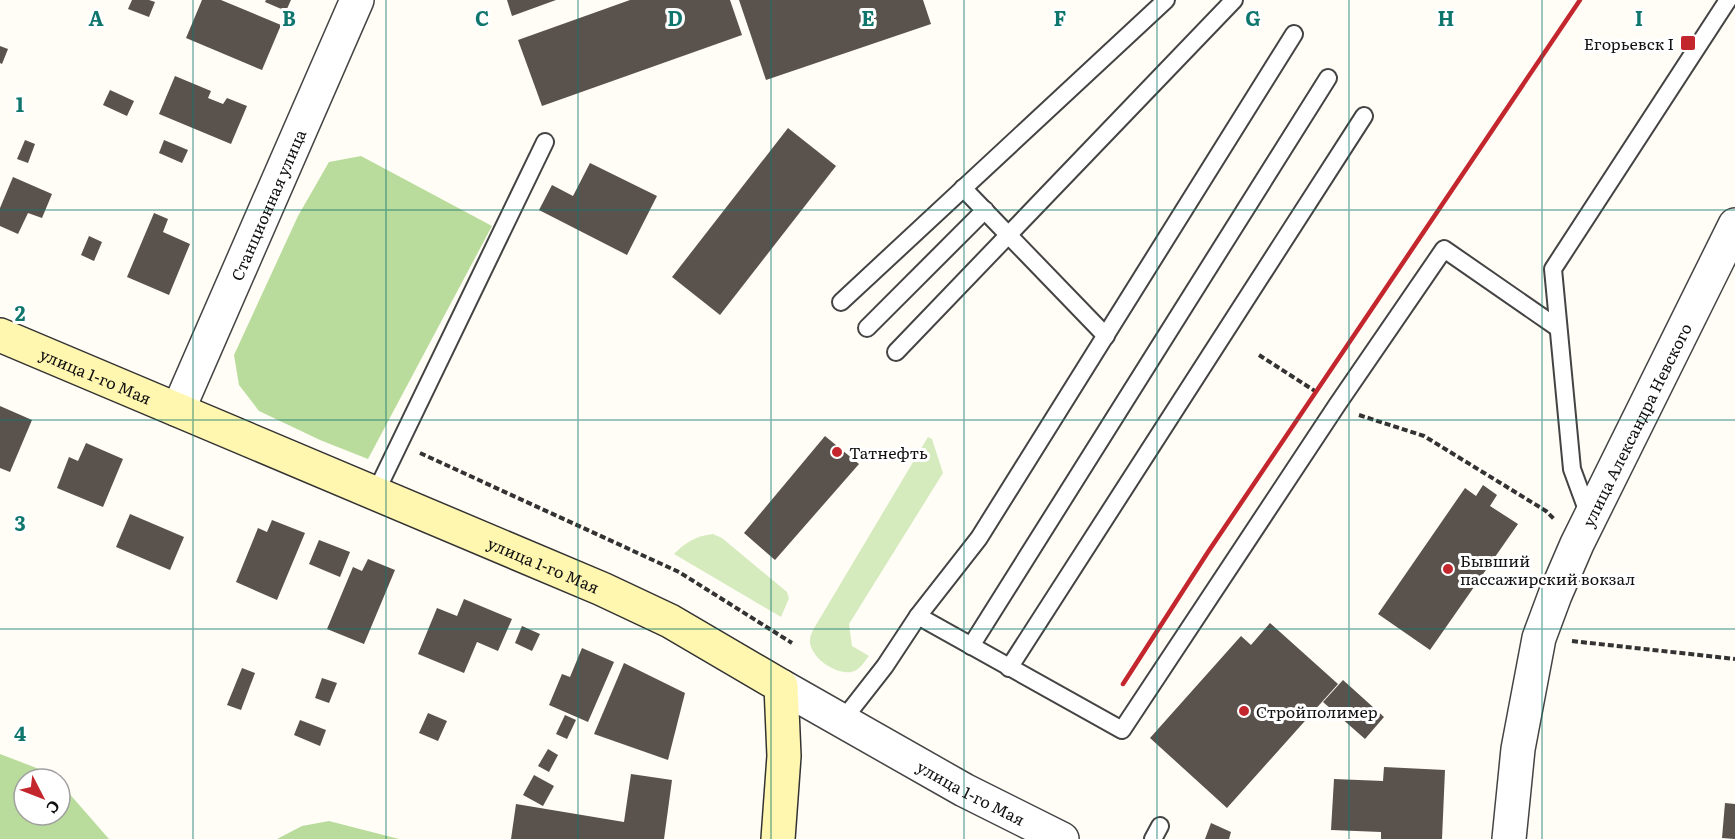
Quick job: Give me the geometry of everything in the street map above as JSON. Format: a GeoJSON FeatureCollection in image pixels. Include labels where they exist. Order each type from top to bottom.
{"type":"FeatureCollection","features":[{"type":"Feature","properties":{"kind":"main road","name":"улица 1-го Мая"},"geometry":{"type":"LineString","coordinates":[[0,335],[603,589],[670,621],[781,686]]}},
{"type":"Feature","properties":{"kind":"main road"},"geometry":{"type":"LineString","coordinates":[[778,839],[784,756],[781,686]]}},
{"type":"Feature","properties":{"kind":"street","name":"Станционная улица"},"geometry":{"type":"LineString","coordinates":[[178,410],[357,0]]}},
{"type":"Feature","properties":{"kind":"street","name":"улица Александра Невского"},"geometry":{"type":"LineString","coordinates":[[1509,839],[1518,749],[1539,638],[1555,595],[1584,531],[1735,225]]}},
{"type":"Feature","properties":{"kind":"street","name":"улица 1-го Мая"},"geometry":{"type":"LineString","coordinates":[[781,686],[964,790],[1062,839]]}},
{"type":"Feature","properties":{"kind":"lane"},"geometry":{"type":"LineString","coordinates":[[841,302],[1166,0]]}},
{"type":"Feature","properties":{"kind":"lane"},"geometry":{"type":"LineString","coordinates":[[896,352],[1234,0]]}},
{"type":"Feature","properties":{"kind":"lane"},"geometry":{"type":"LineString","coordinates":[[1584,531],[1572,469],[1553,269],[1728,0]]}},
{"type":"Feature","properties":{"kind":"lane"},"geometry":{"type":"LineString","coordinates":[[842,721],[885,666],[918,616],[980,538],[1294,34]]}},
{"type":"Feature","properties":{"kind":"lane"},"geometry":{"type":"LineString","coordinates":[[971,646],[1328,78]]}},
{"type":"Feature","properties":{"kind":"lane"},"geometry":{"type":"LineString","coordinates":[[1010,668],[1364,116]]}},
{"type":"Feature","properties":{"kind":"lane"},"geometry":{"type":"LineString","coordinates":[[375,494],[545,142]]}},
{"type":"Feature","properties":{"kind":"lane"},"geometry":{"type":"LineString","coordinates":[[963,188],[1106,336]]}},
{"type":"Feature","properties":{"kind":"lane"},"geometry":{"type":"LineString","coordinates":[[867,328],[985,210]]}},
{"type":"Feature","properties":{"kind":"lane"},"geometry":{"type":"LineString","coordinates":[[918,616],[1122,730],[1336,405],[1444,249],[1558,328]]}},
{"type":"Feature","properties":{"kind":"path"},"geometry":{"type":"LineString","coordinates":[[1259,355],[1345,411],[1424,435],[1584,531]]}},
{"type":"Feature","properties":{"kind":"path"},"geometry":{"type":"LineString","coordinates":[[400,444],[679,572],[792,643]]}},
{"type":"Feature","properties":{"kind":"path"},"geometry":{"type":"LineString","coordinates":[[1539,638],[1735,659]]}},
{"type":"Feature","properties":{"kind":"green space"},"geometry":{"type":"Polygon","coordinates":[[[361,156],[492,226],[368,459],[320,440],[259,411],[239,385],[234,355],[298,216],[329,162],[361,156]]]}},
{"type":"Feature","properties":{"kind":"green space"},"geometry":{"type":"Polygon","coordinates":[[[928,437],[932,439],[943,473],[849,624],[852,646],[869,656],[861,666],[851,672],[830,667],[813,652],[810,639],[813,630],[928,437]]]}},
{"type":"Feature","properties":{"kind":"green space"},"geometry":{"type":"Polygon","coordinates":[[[713,534],[722,538],[787,592],[789,598],[781,617],[674,554],[692,540],[713,534]]]}},
{"type":"Feature","properties":{"kind":"green space"},"geometry":{"type":"Polygon","coordinates":[[[0,754],[34,767],[12,767],[12,827],[72,827],[72,797],[109,839],[0,839],[0,754]]]}},
{"type":"Feature","properties":{"kind":"green space"},"geometry":{"type":"Polygon","coordinates":[[[329,821],[399,839],[277,839],[302,826],[329,821]]]}},
{"type":"Feature","properties":{"kind":"building"},"geometry":{"type":"Polygon","coordinates":[[[132,0],[155,2],[149,17],[128,9],[132,0]]]}},
{"type":"Feature","properties":{"kind":"building"},"geometry":{"type":"Polygon","coordinates":[[[202,0],[221,0],[281,25],[262,70],[186,38],[202,0]]]}},
{"type":"Feature","properties":{"kind":"building"},"geometry":{"type":"Polygon","coordinates":[[[266,0],[291,0],[286,11],[265,2],[266,0]]]}},
{"type":"Feature","properties":{"kind":"building"},"geometry":{"type":"Polygon","coordinates":[[[507,0],[556,0],[512,16],[507,0]]]}},
{"type":"Feature","properties":{"kind":"building"},"geometry":{"type":"Polygon","coordinates":[[[630,0],[730,0],[742,35],[542,106],[518,40],[630,0]]]}},
{"type":"Feature","properties":{"kind":"building"},"geometry":{"type":"Polygon","coordinates":[[[739,0],[923,0],[931,24],[766,80],[739,0]]]}},
{"type":"Feature","properties":{"kind":"building"},"geometry":{"type":"Polygon","coordinates":[[[0,46],[8,49],[2,64],[0,63],[0,46]]]}},
{"type":"Feature","properties":{"kind":"building"},"geometry":{"type":"Polygon","coordinates":[[[175,76],[211,91],[208,98],[223,104],[227,98],[247,106],[231,144],[159,114],[175,76]]]}},
{"type":"Feature","properties":{"kind":"building"},"geometry":{"type":"Polygon","coordinates":[[[110,90],[134,101],[127,116],[103,105],[110,90]]]}},
{"type":"Feature","properties":{"kind":"building"},"geometry":{"type":"Polygon","coordinates":[[[788,128],[836,166],[720,315],[672,277],[788,128]]]}},
{"type":"Feature","properties":{"kind":"building"},"geometry":{"type":"Polygon","coordinates":[[[25,140],[35,144],[28,163],[17,159],[25,140]]]}},
{"type":"Feature","properties":{"kind":"building"},"geometry":{"type":"Polygon","coordinates":[[[164,140],[188,150],[182,163],[159,153],[164,140]]]}},
{"type":"Feature","properties":{"kind":"building"},"geometry":{"type":"Polygon","coordinates":[[[590,163],[657,196],[627,255],[539,210],[552,185],[573,196],[590,163]]]}},
{"type":"Feature","properties":{"kind":"building"},"geometry":{"type":"Polygon","coordinates":[[[13,177],[52,194],[42,218],[28,213],[18,234],[0,226],[0,208],[13,177]]]}},
{"type":"Feature","properties":{"kind":"building"},"geometry":{"type":"Polygon","coordinates":[[[154,213],[168,219],[163,232],[190,244],[169,295],[127,277],[154,213]]]}},
{"type":"Feature","properties":{"kind":"building"},"geometry":{"type":"Polygon","coordinates":[[[89,236],[102,242],[94,261],[81,255],[89,236]]]}},
{"type":"Feature","properties":{"kind":"building"},"geometry":{"type":"Polygon","coordinates":[[[0,406],[32,420],[10,472],[0,468],[0,406]]]}},
{"type":"Feature","properties":{"kind":"building"},"geometry":{"type":"Polygon","coordinates":[[[825,436],[859,464],[775,560],[744,533],[825,436]]]}},
{"type":"Feature","properties":{"kind":"building"},"geometry":{"type":"Polygon","coordinates":[[[86,443],[123,459],[103,507],[57,488],[69,457],[78,461],[86,443]]]}},
{"type":"Feature","properties":{"kind":"building","name":"Бывший пассажирский вокзал"},"geometry":{"type":"Polygon","coordinates":[[[1483,485],[1497,495],[1490,506],[1518,524],[1430,650],[1378,614],[1465,488],[1476,496],[1483,485]]]}},
{"type":"Feature","properties":{"kind":"building"},"geometry":{"type":"Polygon","coordinates":[[[130,514],[184,537],[170,570],[116,547],[130,514]]]}},
{"type":"Feature","properties":{"kind":"building"},"geometry":{"type":"Polygon","coordinates":[[[272,520],[305,533],[277,600],[236,582],[258,528],[267,532],[272,520]]]}},
{"type":"Feature","properties":{"kind":"building"},"geometry":{"type":"Polygon","coordinates":[[[319,540],[350,552],[340,577],[309,564],[319,540]]]}},
{"type":"Feature","properties":{"kind":"building"},"geometry":{"type":"Polygon","coordinates":[[[368,559],[395,570],[364,644],[327,629],[353,567],[362,571],[368,559]]]}},
{"type":"Feature","properties":{"kind":"building"},"geometry":{"type":"Polygon","coordinates":[[[464,599],[512,619],[498,651],[477,642],[464,673],[418,654],[437,608],[457,616],[464,599]]]}},
{"type":"Feature","properties":{"kind":"building","name":"Стройполимер"},"geometry":{"type":"Polygon","coordinates":[[[1270,623],[1338,684],[1227,808],[1150,738],[1241,636],[1251,645],[1270,623]]]}},
{"type":"Feature","properties":{"kind":"building"},"geometry":{"type":"Polygon","coordinates":[[[522,626],[540,634],[532,651],[515,643],[522,626]]]}},
{"type":"Feature","properties":{"kind":"building"},"geometry":{"type":"Polygon","coordinates":[[[582,648],[614,662],[588,722],[549,705],[562,674],[570,677],[582,648]]]}},
{"type":"Feature","properties":{"kind":"building"},"geometry":{"type":"Polygon","coordinates":[[[624,663],[685,693],[668,760],[594,734],[624,663]]]}},
{"type":"Feature","properties":{"kind":"building"},"geometry":{"type":"Polygon","coordinates":[[[242,668],[255,673],[241,710],[227,705],[242,668]]]}},
{"type":"Feature","properties":{"kind":"building"},"geometry":{"type":"Polygon","coordinates":[[[322,678],[337,683],[329,703],[315,698],[322,678]]]}},
{"type":"Feature","properties":{"kind":"building"},"geometry":{"type":"Polygon","coordinates":[[[1343,680],[1384,717],[1365,739],[1323,702],[1343,680]]]}},
{"type":"Feature","properties":{"kind":"building"},"geometry":{"type":"Polygon","coordinates":[[[428,713],[447,721],[438,741],[419,733],[428,713]]]}},
{"type":"Feature","properties":{"kind":"building"},"geometry":{"type":"Polygon","coordinates":[[[565,715],[576,720],[567,739],[556,734],[565,715]]]}},
{"type":"Feature","properties":{"kind":"building"},"geometry":{"type":"Polygon","coordinates":[[[300,720],[326,730],[320,746],[294,735],[300,720]]]}},
{"type":"Feature","properties":{"kind":"building"},"geometry":{"type":"Polygon","coordinates":[[[548,749],[558,755],[549,772],[538,766],[548,749]]]}},
{"type":"Feature","properties":{"kind":"building"},"geometry":{"type":"Polygon","coordinates":[[[1384,767],[1445,770],[1442,839],[1381,839],[1381,832],[1331,830],[1334,779],[1383,781],[1384,767]]]}},
{"type":"Feature","properties":{"kind":"building"},"geometry":{"type":"Polygon","coordinates":[[[631,774],[672,780],[664,839],[511,839],[516,804],[624,822],[631,774]]]}},
{"type":"Feature","properties":{"kind":"building"},"geometry":{"type":"Polygon","coordinates":[[[534,775],[554,786],[543,806],[523,795],[534,775]]]}},
{"type":"Feature","properties":{"kind":"building"},"geometry":{"type":"Polygon","coordinates":[[[1725,803],[1735,804],[1735,839],[1722,838],[1725,803]]]}},
{"type":"Feature","properties":{"kind":"building"},"geometry":{"type":"Polygon","coordinates":[[[1211,823],[1231,832],[1229,839],[1205,839],[1211,823]]]}},
{"type":"Feature","properties":{"kind":"railway"},"geometry":{"type":"LineString","coordinates":[[1123,684],[1208,552],[1580,0]]}},
{"type":"Feature","properties":{"kind":"place","name":"Егорьевск I"},"geometry":{"type":"Point","coordinates":[1688,43]}},
{"type":"Feature","properties":{"kind":"place","name":"Татнефть"},"geometry":{"type":"Point","coordinates":[837,452]}},
{"type":"Feature","properties":{"kind":"place","name":"Бывший пассажирский вокзал"},"geometry":{"type":"Point","coordinates":[1448,569]}},
{"type":"Feature","properties":{"kind":"place","name":"Стройполимер"},"geometry":{"type":"Point","coordinates":[1244,711]}}]}
